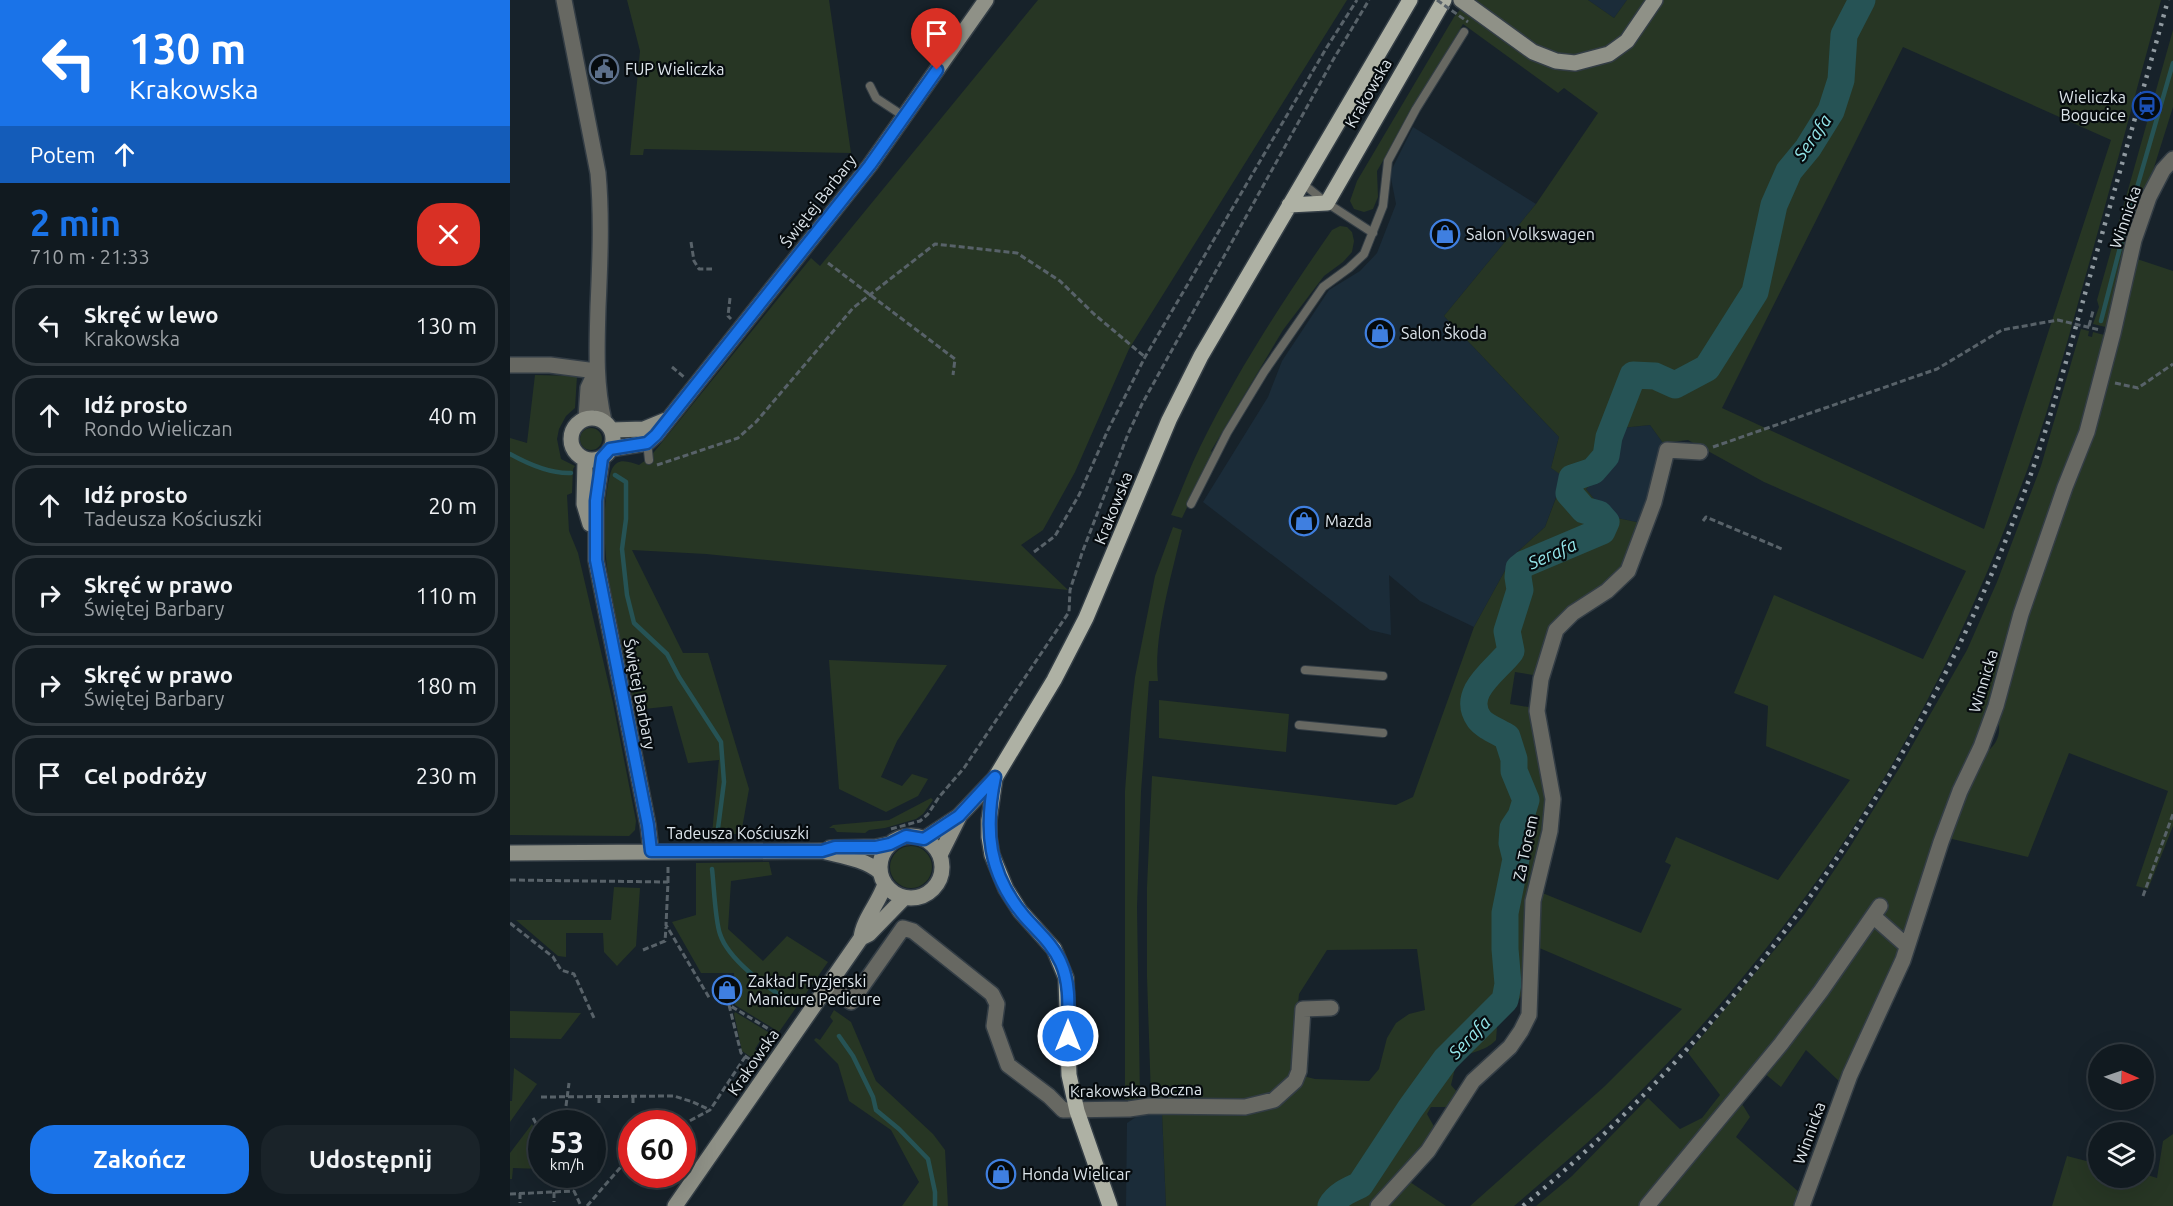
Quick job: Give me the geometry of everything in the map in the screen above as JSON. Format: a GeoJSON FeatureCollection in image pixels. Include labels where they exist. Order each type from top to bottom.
{"type":"FeatureCollection","features":[{"type":"Feature","properties":{"kind":"main road","name":"Krakowska"},"geometry":{"type":"LineString","coordinates":[[995,777],[1054,680],[1086,618],[1168,420],[1201,356],[1410,0]]}},
{"type":"Feature","properties":{"kind":"main road","name":"Krakowska"},"geometry":{"type":"LineString","coordinates":[[1327,203],[1444,0]]}},
{"type":"Feature","properties":{"kind":"main road"},"geometry":{"type":"LineString","coordinates":[[1289,205],[1327,203]]}},
{"type":"Feature","properties":{"kind":"main road"},"geometry":{"type":"LineString","coordinates":[[995,777],[989,820],[992,855],[1006,889],[1020,911],[1054,949],[1066,978],[1069,1075],[1077,1111],[1110,1206]]}},
{"type":"Feature","properties":{"kind":"street"},"geometry":{"type":"LineString","coordinates":[[564,0],[598,173],[600,195],[596,371],[607,425],[613,439],[606,453]]}},
{"type":"Feature","properties":{"kind":"street","name":"Świętej Barbary"},"geometry":{"type":"LineString","coordinates":[[645,436],[656,435],[870,165],[986,0]]}},
{"type":"Feature","properties":{"kind":"street"},"geometry":{"type":"LineString","coordinates":[[1461,0],[1472,16],[1533,52],[1556,61],[1575,63],[1609,54],[1627,41],[1654,0]]}},
{"type":"Feature","properties":{"kind":"street","name":"Winnicka"},"geometry":{"type":"LineString","coordinates":[[1802,1206],[1850,1075],[1903,960],[1959,794],[1981,747],[1996,706],[2021,614],[2065,487],[2087,432],[2102,380],[2134,240],[2149,196],[2163,170],[2173,159]]}},
{"type":"Feature","properties":{"kind":"street"},"geometry":{"type":"LineString","coordinates":[[510,365],[550,365],[596,371]]}},
{"type":"Feature","properties":{"kind":"street"},"geometry":{"type":"LineString","coordinates":[[586,418],[588,388],[596,371]]}},
{"type":"Feature","properties":{"kind":"street"},"geometry":{"type":"LineString","coordinates":[[586,418],[597,418],[607,425],[645,436],[592,460],[585,459],[575,452],[570,442],[572,430],[586,418]]}},
{"type":"Feature","properties":{"kind":"street","name":"Za Torem"},"geometry":{"type":"LineString","coordinates":[[1378,1206],[1428,1150],[1473,1081],[1510,1047],[1529,1015],[1530,930],[1533,901],[1550,831],[1553,799],[1537,711],[1546,657],[1556,630],[1573,613],[1607,591],[1628,571],[1654,502],[1667,450],[1700,452]]}},
{"type":"Feature","properties":{"kind":"street","name":"Świętej Barbary"},"geometry":{"type":"LineString","coordinates":[[606,453],[596,501],[596,560],[648,825],[651,851]]}},
{"type":"Feature","properties":{"kind":"street","name":"Świętej Barbary"},"geometry":{"type":"LineString","coordinates":[[585,459],[584,504],[595,543]]}},
{"type":"Feature","properties":{"kind":"street","name":"Krakowska"},"geometry":{"type":"LineString","coordinates":[[924,839],[959,816],[995,777]]}},
{"type":"Feature","properties":{"kind":"street","name":"Krakowska"},"geometry":{"type":"LineString","coordinates":[[940,855],[959,816]]}},
{"type":"Feature","properties":{"kind":"street"},"geometry":{"type":"LineString","coordinates":[[906,836],[924,839],[934,846],[940,855],[942,875],[937,886],[922,897],[904,898],[893,893],[883,878],[881,860],[889,837],[906,836]]}},
{"type":"Feature","properties":{"kind":"street","name":"Tadeusza Kościuszki"},"geometry":{"type":"LineString","coordinates":[[822,851],[835,847],[876,847],[889,837]]}},
{"type":"Feature","properties":{"kind":"street","name":"Tadeusza Kościuszki"},"geometry":{"type":"LineString","coordinates":[[510,853],[822,851],[874,866],[883,878]]}},
{"type":"Feature","properties":{"kind":"street","name":"Krakowska"},"geometry":{"type":"LineString","coordinates":[[861,938],[862,928],[880,898],[883,878]]}},
{"type":"Feature","properties":{"kind":"street","name":"Krakowska"},"geometry":{"type":"LineString","coordinates":[[675,1206],[861,938],[869,934],[904,898]]}},
{"type":"Feature","properties":{"kind":"street"},"geometry":{"type":"LineString","coordinates":[[1647,1206],[1781,1044],[1876,911],[1907,946]]}},
{"type":"Feature","properties":{"kind":"street","name":"Krakowska Boczna"},"geometry":{"type":"LineString","coordinates":[[829,984],[851,1002],[903,928],[912,931],[992,994],[997,1004],[994,1026],[1008,1065],[1064,1110],[1077,1111],[1149,1106],[1245,1107],[1274,1100],[1295,1081],[1299,1071],[1303,1009],[1331,1008]]}},
{"type":"Feature","properties":{"kind":"lane"},"geometry":{"type":"LineString","coordinates":[[1191,504],[1227,433],[1263,372],[1323,287],[1364,254],[1383,206],[1388,161],[1416,109],[1464,32]]}},
{"type":"Feature","properties":{"kind":"lane"},"geometry":{"type":"LineString","coordinates":[[870,86],[876,98],[905,117]]}},
{"type":"Feature","properties":{"kind":"lane"},"geometry":{"type":"LineString","coordinates":[[1302,183],[1327,203],[1373,233]]}},
{"type":"Feature","properties":{"kind":"lane"},"geometry":{"type":"LineString","coordinates":[[645,436],[650,464]]}},
{"type":"Feature","properties":{"kind":"lane"},"geometry":{"type":"LineString","coordinates":[[1305,670],[1383,676]]}},
{"type":"Feature","properties":{"kind":"lane"},"geometry":{"type":"LineString","coordinates":[[1299,725],[1383,733]]}},
{"type":"Feature","properties":{"kind":"path"},"geometry":{"type":"LineString","coordinates":[[1034,552],[1054,536],[1079,495],[1108,430],[1145,357],[1321,57],[1357,0]]}},
{"type":"Feature","properties":{"kind":"path"},"geometry":{"type":"LineString","coordinates":[[889,837],[920,821],[928,814],[939,797],[964,768],[1069,612],[1071,590],[1082,552],[1142,404],[1333,60],[1369,0]]}},
{"type":"Feature","properties":{"kind":"path"},"geometry":{"type":"LineString","coordinates":[[1437,0],[1472,16]]}},
{"type":"Feature","properties":{"kind":"path"},"geometry":{"type":"LineString","coordinates":[[691,242],[694,261],[699,269],[712,269]]}},
{"type":"Feature","properties":{"kind":"path"},"geometry":{"type":"LineString","coordinates":[[650,464],[738,438],[756,422],[853,308],[935,244],[1017,253],[1060,281],[1094,314],[1145,357]]}},
{"type":"Feature","properties":{"kind":"path"},"geometry":{"type":"LineString","coordinates":[[828,263],[954,359],[953,375]]}},
{"type":"Feature","properties":{"kind":"path"},"geometry":{"type":"LineString","coordinates":[[728,316],[730,298]]}},
{"type":"Feature","properties":{"kind":"path"},"geometry":{"type":"LineString","coordinates":[[1700,452],[1937,369],[2002,330],[2058,320],[2089,326],[2093,311]]}},
{"type":"Feature","properties":{"kind":"path"},"geometry":{"type":"LineString","coordinates":[[2102,380],[2138,388],[2173,364]]}},
{"type":"Feature","properties":{"kind":"path"},"geometry":{"type":"LineString","coordinates":[[672,367],[683,376]]}},
{"type":"Feature","properties":{"kind":"path"},"geometry":{"type":"LineString","coordinates":[[1703,521],[1706,517],[1782,549]]}},
{"type":"Feature","properties":{"kind":"path"},"geometry":{"type":"LineString","coordinates":[[2143,896],[2173,814]]}},
{"type":"Feature","properties":{"kind":"path"},"geometry":{"type":"LineString","coordinates":[[643,950],[665,941],[668,860]]}},
{"type":"Feature","properties":{"kind":"path"},"geometry":{"type":"LineString","coordinates":[[510,880],[668,882]]}},
{"type":"Feature","properties":{"kind":"path"},"geometry":{"type":"LineString","coordinates":[[510,923],[553,957],[561,970],[574,974],[594,1018]]}},
{"type":"Feature","properties":{"kind":"path"},"geometry":{"type":"LineString","coordinates":[[666,925],[710,999]]}},
{"type":"Feature","properties":{"kind":"path"},"geometry":{"type":"LineString","coordinates":[[726,1000],[741,1053],[755,1063]]}},
{"type":"Feature","properties":{"kind":"path"},"geometry":{"type":"LineString","coordinates":[[729,1005],[777,1034]]}},
{"type":"Feature","properties":{"kind":"path"},"geometry":{"type":"LineString","coordinates":[[696,1118],[710,1110],[746,1057]]}},
{"type":"Feature","properties":{"kind":"path"},"geometry":{"type":"LineString","coordinates":[[566,1106],[565,1097],[569,1083]]}},
{"type":"Feature","properties":{"kind":"path"},"geometry":{"type":"LineString","coordinates":[[729,1083],[740,1091]]}},
{"type":"Feature","properties":{"kind":"path"},"geometry":{"type":"LineString","coordinates":[[541,1097],[674,1096],[710,1110]]}},
{"type":"Feature","properties":{"kind":"path"},"geometry":{"type":"LineString","coordinates":[[599,1097],[599,1106]]}},
{"type":"Feature","properties":{"kind":"path"},"geometry":{"type":"LineString","coordinates":[[633,1097],[633,1106]]}},
{"type":"Feature","properties":{"kind":"path"},"geometry":{"type":"LineString","coordinates":[[587,1206],[618,1170]]}},
{"type":"Feature","properties":{"kind":"path"},"geometry":{"type":"LineString","coordinates":[[573,1188],[580,1206]]}},
{"type":"Feature","properties":{"kind":"path"},"geometry":{"type":"LineString","coordinates":[[510,1194],[574,1191]]}},
{"type":"Feature","properties":{"kind":"path"},"geometry":{"type":"LineString","coordinates":[[554,1192],[554,1202]]}},
{"type":"Feature","properties":{"kind":"path"},"geometry":{"type":"LineString","coordinates":[[520,1193],[520,1203]]}},
{"type":"Feature","properties":{"kind":"shaded area"},"geometry":{"type":"Polygon","coordinates":[[[1588,0],[1627,0],[1614,18],[1588,0]]]}},
{"type":"Feature","properties":{"kind":"shaded area"},"geometry":{"type":"Polygon","coordinates":[[[1413,127],[1536,204],[1444,316],[1559,437],[1551,468],[1564,476],[1545,527],[1513,556],[1474,627],[1420,601],[1389,575],[1391,635],[1370,630],[1203,502],[1268,397],[1282,361],[1329,290],[1360,271],[1377,253],[1396,204],[1390,173],[1413,127]]]}},
{"type":"Feature","properties":{"kind":"shaded area"},"geometry":{"type":"Polygon","coordinates":[[[1650,425],[1663,443],[1641,523],[1608,516],[1586,489],[1610,466],[1621,428],[1650,425]]]}},
{"type":"Feature","properties":{"kind":"shaded area"},"geometry":{"type":"Polygon","coordinates":[[[1162,1112],[1166,1206],[1126,1206],[1127,1123],[1139,1115],[1162,1112]]]}},
{"type":"Feature","properties":{"kind":"green space"},"geometry":{"type":"Polygon","coordinates":[[[627,0],[829,0],[851,153],[644,149],[643,155],[630,155],[640,51],[627,0]]]}},
{"type":"Feature","properties":{"kind":"green space"},"geometry":{"type":"Polygon","coordinates":[[[1038,0],[1347,0],[1129,349],[1075,472],[1043,530],[1021,545],[1068,590],[706,554],[632,550],[683,653],[708,653],[749,789],[741,834],[712,834],[719,760],[688,763],[672,706],[635,710],[607,568],[605,511],[612,470],[619,462],[639,465],[650,457],[811,258],[820,266],[1038,0]]]}},
{"type":"Feature","properties":{"kind":"green space"},"geometry":{"type":"Polygon","coordinates":[[[1468,0],[1588,0],[1614,18],[1627,0],[2161,0],[2046,415],[2019,492],[1974,602],[1941,674],[1884,778],[1827,866],[1731,992],[1624,1108],[1514,1206],[1470,1206],[1605,1086],[1682,1009],[1537,947],[1540,892],[1641,933],[1671,865],[1665,862],[1676,837],[1778,880],[1850,780],[1766,746],[1768,706],[1734,693],[1774,595],[1923,659],[1966,571],[1764,482],[1688,440],[1663,443],[1650,425],[1621,428],[1610,466],[1586,489],[1608,516],[1641,523],[1625,567],[1604,587],[1565,614],[1539,676],[1515,672],[1510,704],[1534,708],[1546,777],[1548,814],[1526,905],[1523,991],[1520,998],[1510,1008],[1498,1014],[1496,1040],[1487,1047],[1457,1060],[1451,1085],[1457,1092],[1454,1101],[1448,1107],[1431,1107],[1427,1114],[1436,1130],[1373,1206],[1166,1206],[1162,1112],[1260,1109],[1303,1076],[1315,1079],[1369,1081],[1379,1069],[1387,1038],[1396,1023],[1409,1014],[1425,1010],[1417,949],[1327,950],[1299,994],[1291,1074],[1271,1097],[1232,1100],[1151,1098],[1147,887],[1152,776],[1396,805],[1413,797],[1474,627],[1513,556],[1545,527],[1564,477],[1551,468],[1559,437],[1444,316],[1536,204],[1598,113],[1564,88],[1558,93],[1463,24],[1377,171],[1378,197],[1373,209],[1364,212],[1354,209],[1350,201],[1357,181],[1454,17],[1468,0]],[[1903,47],[1722,408],[1984,529],[2111,140],[1903,47]]]}},
{"type":"Feature","properties":{"kind":"green space"},"geometry":{"type":"Polygon","coordinates":[[[2173,30],[2173,107],[2135,228],[2110,328],[2093,324],[2099,307],[2097,300],[2173,30]]]}},
{"type":"Feature","properties":{"kind":"green space"},"geometry":{"type":"Polygon","coordinates":[[[1340,226],[1347,227],[1352,232],[1354,241],[1352,252],[1324,276],[1283,330],[1211,451],[1213,453],[1182,518],[1171,515],[1200,447],[1245,363],[1332,230],[1340,226]]]}},
{"type":"Feature","properties":{"kind":"green space"},"geometry":{"type":"Polygon","coordinates":[[[2134,258],[2173,271],[2173,826],[2148,889],[2136,886],[2168,791],[2069,753],[2028,857],[1948,838],[1983,754],[1997,740],[1998,720],[2029,615],[2070,498],[2102,392],[2134,258]]]}},
{"type":"Feature","properties":{"kind":"green space"},"geometry":{"type":"Polygon","coordinates":[[[2081,329],[2089,331],[2088,336],[2092,337],[2093,332],[2108,336],[2090,403],[1991,704],[1891,972],[1840,1082],[1806,1050],[1781,1087],[1758,1068],[1739,1099],[1750,1117],[1736,1137],[1800,1193],[1796,1206],[1536,1206],[1572,1176],[1648,1098],[1680,1129],[1702,1118],[1720,1095],[1688,1053],[1804,915],[1900,767],[1967,650],[1997,582],[2041,466],[2081,329]]]}},
{"type":"Feature","properties":{"kind":"green space"},"geometry":{"type":"Polygon","coordinates":[[[535,375],[577,376],[575,408],[566,416],[557,439],[561,459],[575,466],[572,493],[567,495],[569,531],[578,553],[613,703],[636,821],[635,830],[629,836],[510,835],[510,438],[527,443],[535,375]]]}},
{"type":"Feature","properties":{"kind":"green space"},"geometry":{"type":"Polygon","coordinates":[[[591,428],[599,431],[602,439],[599,447],[591,450],[583,447],[580,439],[583,431],[591,428]]]}},
{"type":"Feature","properties":{"kind":"green space"},"geometry":{"type":"Polygon","coordinates":[[[1173,527],[1182,530],[1161,625],[1158,645],[1158,681],[1149,681],[1141,792],[1137,907],[1140,1099],[1125,1100],[1125,791],[1131,712],[1135,677],[1155,576],[1173,527]]]}},
{"type":"Feature","properties":{"kind":"green space"},"geometry":{"type":"Polygon","coordinates":[[[829,660],[947,665],[897,741],[881,777],[902,786],[912,774],[928,779],[918,796],[886,812],[839,789],[829,660]]]}},
{"type":"Feature","properties":{"kind":"green space"},"geometry":{"type":"Polygon","coordinates":[[[1159,700],[1289,714],[1286,752],[1159,738],[1159,700]]]}},
{"type":"Feature","properties":{"kind":"green space"},"geometry":{"type":"Polygon","coordinates":[[[931,798],[933,800],[923,814],[916,819],[869,830],[865,833],[837,832],[834,828],[829,828],[833,825],[889,820],[931,798]]]}},
{"type":"Feature","properties":{"kind":"green space"},"geometry":{"type":"Polygon","coordinates":[[[911,846],[919,847],[926,852],[931,859],[931,875],[926,882],[919,887],[911,888],[903,887],[896,882],[891,875],[890,867],[891,859],[896,852],[903,847],[911,846]]]}},
{"type":"Feature","properties":{"kind":"green space"},"geometry":{"type":"Polygon","coordinates":[[[769,862],[772,875],[731,881],[728,929],[763,961],[787,936],[828,962],[779,1032],[735,1005],[734,973],[701,973],[672,922],[696,915],[696,863],[769,862]]]}},
{"type":"Feature","properties":{"kind":"green space"},"geometry":{"type":"Polygon","coordinates":[[[614,887],[640,888],[636,946],[617,966],[604,952],[603,933],[566,933],[566,957],[558,956],[516,920],[611,920],[614,887]]]}},
{"type":"Feature","properties":{"kind":"green space"},"geometry":{"type":"Polygon","coordinates":[[[834,1010],[851,1022],[876,1081],[933,1134],[945,1150],[948,1206],[902,1206],[919,1182],[891,1130],[849,1101],[838,1064],[814,1040],[816,1038],[820,1040],[833,1021],[830,1017],[834,1010]]]}},
{"type":"Feature","properties":{"kind":"green space"},"geometry":{"type":"Polygon","coordinates":[[[510,1011],[581,1013],[561,1039],[510,1038],[510,1011]]]}},
{"type":"Feature","properties":{"kind":"green space"},"geometry":{"type":"Polygon","coordinates":[[[735,1012],[773,1035],[769,1040],[763,1036],[755,1049],[759,1053],[755,1060],[742,1051],[735,1012]]]}},
{"type":"Feature","properties":{"kind":"green space"},"geometry":{"type":"Polygon","coordinates":[[[514,1068],[537,1084],[510,1122],[510,1101],[512,1101],[514,1068]]]}},
{"type":"Feature","properties":{"kind":"green space"},"geometry":{"type":"Polygon","coordinates":[[[528,1129],[528,1169],[513,1168],[512,1179],[510,1179],[510,1153],[528,1129]]]}},
{"type":"Feature","properties":{"kind":"green space"},"geometry":{"type":"Polygon","coordinates":[[[2173,1134],[2173,1206],[2052,1206],[2067,1156],[2088,1161],[2088,1188],[2154,1188],[2154,1177],[2157,1178],[2163,1141],[2173,1134]]]}},
{"type":"Feature","properties":{"kind":"green space"},"geometry":{"type":"Polygon","coordinates":[[[1407,1180],[1446,1206],[1383,1206],[1407,1180]]]}},
{"type":"Feature","properties":{"kind":"waterway","name":"Serafa"},"geometry":{"type":"LineString","coordinates":[[1331,1206],[1340,1196],[1360,1185],[1446,1059],[1505,1000],[1508,984],[1505,913],[1516,859],[1512,843],[1513,828],[1521,816],[1526,800],[1514,771],[1514,759],[1507,737],[1481,722],[1474,709],[1474,700],[1483,682],[1511,651],[1507,631],[1520,590],[1519,568],[1602,531],[1606,522],[1599,514],[1584,510],[1569,493],[1572,478],[1593,471],[1606,456],[1609,437],[1633,375],[1655,376],[1675,385],[1707,368],[1755,292],[1774,205],[1789,171],[1808,148],[1831,111],[1841,80],[1844,35],[1862,0]]}},
{"type":"Feature","properties":{"kind":"waterway"},"geometry":{"type":"LineString","coordinates":[[2101,321],[2173,63]]}},
{"type":"Feature","properties":{"kind":"waterway"},"geometry":{"type":"LineString","coordinates":[[510,454],[540,468],[571,473]]}},
{"type":"Feature","properties":{"kind":"waterway"},"geometry":{"type":"LineString","coordinates":[[615,475],[626,482],[626,519],[622,549],[627,595],[634,623],[667,654],[679,677],[721,742],[724,782],[717,836]]}},
{"type":"Feature","properties":{"kind":"waterway"},"geometry":{"type":"LineString","coordinates":[[712,869],[717,920],[724,943],[748,971],[786,999]]}},
{"type":"Feature","properties":{"kind":"waterway"},"geometry":{"type":"LineString","coordinates":[[839,1036],[853,1056],[873,1097],[876,1110],[899,1129],[928,1159],[935,1192],[935,1206]]}},
{"type":"Feature","properties":{"kind":"railway"},"geometry":{"type":"LineString","coordinates":[[1523,1206],[1606,1132],[1684,1052],[1756,968],[1823,879],[1883,786],[1937,689],[1985,588],[2036,460],[2067,359],[2168,0]]}},
{"type":"Feature","properties":{"kind":"place","name":"FUP Wieliczka"},"geometry":{"type":"Point","coordinates":[604,69]}},
{"type":"Feature","properties":{"kind":"place","name":"Wieliczka Bogucice"},"geometry":{"type":"Point","coordinates":[2147,106]}},
{"type":"Feature","properties":{"kind":"place","name":"Salon Volkswagen"},"geometry":{"type":"Point","coordinates":[1445,234]}},
{"type":"Feature","properties":{"kind":"place","name":"Salon Škoda"},"geometry":{"type":"Point","coordinates":[1380,333]}},
{"type":"Feature","properties":{"kind":"place","name":"Mazda"},"geometry":{"type":"Point","coordinates":[1304,521]}},
{"type":"Feature","properties":{"kind":"place","name":"Zakład Fryzjerski Manicure Pedicure"},"geometry":{"type":"Point","coordinates":[727,990]}},
{"type":"Feature","properties":{"kind":"place","name":"Honda Wielicar"},"geometry":{"type":"Point","coordinates":[1001,1174]}},
{"type":"Feature","properties":{"kind":"route"},"geometry":{"type":"LineString","coordinates":[[937,70],[870,165],[656,435],[647,443],[610,449],[602,458],[596,501],[596,560],[648,825],[651,851],[822,851],[835,847],[876,847],[890,844],[906,836],[924,839],[959,816],[995,777],[989,809],[989,837],[992,855],[1006,889],[1020,911],[1047,940],[1061,963],[1068,996],[1068,1036]]}}]}
